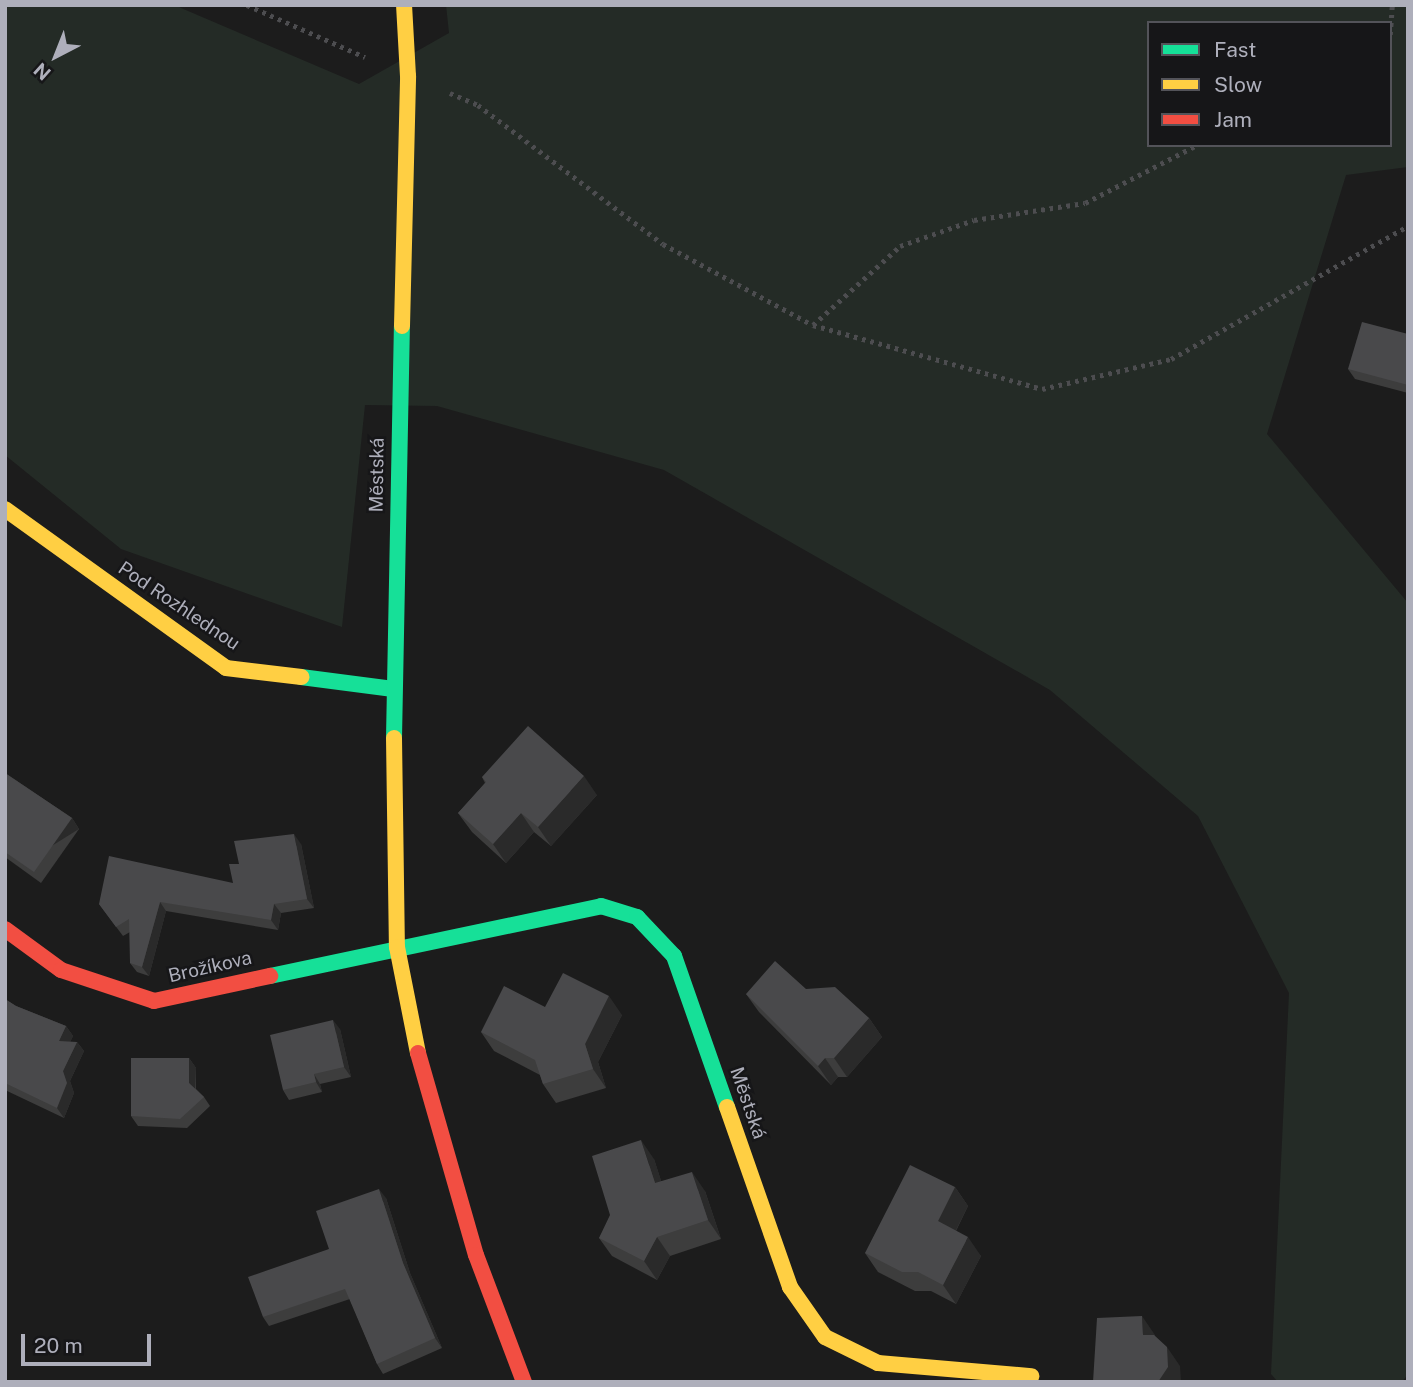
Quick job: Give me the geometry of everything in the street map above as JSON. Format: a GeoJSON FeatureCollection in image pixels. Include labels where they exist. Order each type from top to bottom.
{"type":"FeatureCollection","features":[{"type":"Feature","properties":{"kind":"street","name":"Městská"},"geometry":{"type":"LineString","coordinates":[[404,5],[408,76],[393,689],[397,947],[425,1088],[476,1255],[524,1382]]}},
{"type":"Feature","properties":{"kind":"street","name":"Pod Rozhlednou"},"geometry":{"type":"LineString","coordinates":[[5,509],[226,668],[393,689]]}},
{"type":"Feature","properties":{"kind":"street","name":"Městská"},"geometry":{"type":"LineString","coordinates":[[397,947],[601,906],[637,917],[674,956],[790,1287],[825,1337],[878,1363],[1031,1376]]}},
{"type":"Feature","properties":{"kind":"street","name":"Brožíkova"},"geometry":{"type":"LineString","coordinates":[[5,929],[61,970],[155,1001],[397,947]]}},
{"type":"Feature","properties":{"kind":"path"},"geometry":{"type":"LineString","coordinates":[[247,5],[478,104],[663,244],[813,324],[1042,389],[1171,359],[1408,226]]}},
{"type":"Feature","properties":{"kind":"path"},"geometry":{"type":"LineString","coordinates":[[813,324],[900,246],[974,220],[1085,203],[1193,147]]}},
{"type":"Feature","properties":{"kind":"shaded area"},"geometry":{"type":"Polygon","coordinates":[[[5,5],[174,5],[359,84],[449,33],[446,5],[1408,5],[1408,167],[1346,175],[1267,434],[1408,603],[1408,1374],[1402,1382],[1278,1382],[1271,1374],[1289,993],[1198,816],[1050,690],[664,470],[437,406],[365,405],[342,627],[121,549],[5,455],[5,5]]]}},
{"type":"Feature","properties":{"kind":"building"},"geometry":{"type":"Polygon","coordinates":[[[1362,322],[1408,334],[1408,385],[1348,369],[1362,322]]]}},
{"type":"Feature","properties":{"kind":"building"},"geometry":{"type":"Polygon","coordinates":[[[528,726],[584,776],[538,827],[521,813],[493,844],[458,813],[486,782],[482,777],[528,726]]]}},
{"type":"Feature","properties":{"kind":"building"},"geometry":{"type":"Polygon","coordinates":[[[5,773],[72,818],[34,872],[5,852],[5,773]]]}},
{"type":"Feature","properties":{"kind":"building"},"geometry":{"type":"Polygon","coordinates":[[[294,834],[307,899],[274,904],[271,920],[160,902],[142,967],[130,963],[129,919],[116,927],[99,904],[109,856],[233,883],[229,864],[239,864],[234,841],[294,834]]]}},
{"type":"Feature","properties":{"kind":"building"},"geometry":{"type":"Polygon","coordinates":[[[775,961],[806,989],[835,987],[869,1018],[834,1058],[825,1058],[818,1066],[746,994],[775,961]]]}},
{"type":"Feature","properties":{"kind":"building"},"geometry":{"type":"Polygon","coordinates":[[[563,973],[609,996],[585,1044],[593,1069],[543,1084],[535,1060],[481,1032],[504,986],[545,1007],[563,973]]]}},
{"type":"Feature","properties":{"kind":"building"},"geometry":{"type":"Polygon","coordinates":[[[5,999],[66,1026],[59,1041],[77,1042],[63,1071],[67,1083],[57,1108],[5,1083],[5,999]]]}},
{"type":"Feature","properties":{"kind":"building"},"geometry":{"type":"Polygon","coordinates":[[[333,1020],[344,1067],[314,1074],[316,1082],[283,1090],[270,1035],[333,1020]]]}},
{"type":"Feature","properties":{"kind":"building"},"geometry":{"type":"Polygon","coordinates":[[[131,1058],[189,1058],[189,1083],[204,1097],[180,1119],[131,1116],[131,1058]]]}},
{"type":"Feature","properties":{"kind":"building"},"geometry":{"type":"Polygon","coordinates":[[[641,1140],[655,1183],[692,1172],[708,1220],[657,1237],[644,1261],[599,1238],[610,1215],[592,1156],[641,1140]]]}},
{"type":"Feature","properties":{"kind":"building"},"geometry":{"type":"Polygon","coordinates":[[[910,1165],[955,1187],[938,1221],[968,1237],[943,1285],[918,1272],[902,1272],[865,1253],[910,1165]]]}},
{"type":"Feature","properties":{"kind":"building"},"geometry":{"type":"Polygon","coordinates":[[[379,1189],[403,1263],[435,1338],[377,1364],[345,1289],[263,1317],[248,1277],[329,1249],[316,1211],[379,1189]]]}},
{"type":"Feature","properties":{"kind":"building"},"geometry":{"type":"Polygon","coordinates":[[[1142,1316],[1143,1335],[1154,1335],[1167,1347],[1168,1367],[1158,1382],[1093,1382],[1097,1318],[1142,1316]]]}},
{"type":"Feature","properties":{"kind":"traffic: fast"},"geometry":{"type":"LineString","coordinates":[[394,738],[402,326]]}},
{"type":"Feature","properties":{"kind":"traffic: fast"},"geometry":{"type":"LineString","coordinates":[[301,677],[393,689]]}},
{"type":"Feature","properties":{"kind":"traffic: fast"},"geometry":{"type":"LineString","coordinates":[[270,976],[601,906],[637,917],[674,956],[727,1107]]}},
{"type":"Feature","properties":{"kind":"traffic: slow"},"geometry":{"type":"LineString","coordinates":[[402,326],[408,76],[404,5]]}},
{"type":"Feature","properties":{"kind":"traffic: slow"},"geometry":{"type":"LineString","coordinates":[[5,509],[226,668],[301,677]]}},
{"type":"Feature","properties":{"kind":"traffic: slow"},"geometry":{"type":"LineString","coordinates":[[394,738],[397,947],[418,1053]]}},
{"type":"Feature","properties":{"kind":"traffic: slow"},"geometry":{"type":"LineString","coordinates":[[727,1107],[790,1287],[825,1337],[878,1363],[1031,1376]]}},
{"type":"Feature","properties":{"kind":"traffic: jam"},"geometry":{"type":"LineString","coordinates":[[5,929],[61,970],[154,1001],[270,976]]}},
{"type":"Feature","properties":{"kind":"traffic: jam"},"geometry":{"type":"LineString","coordinates":[[418,1053],[476,1255],[524,1382]]}}]}
